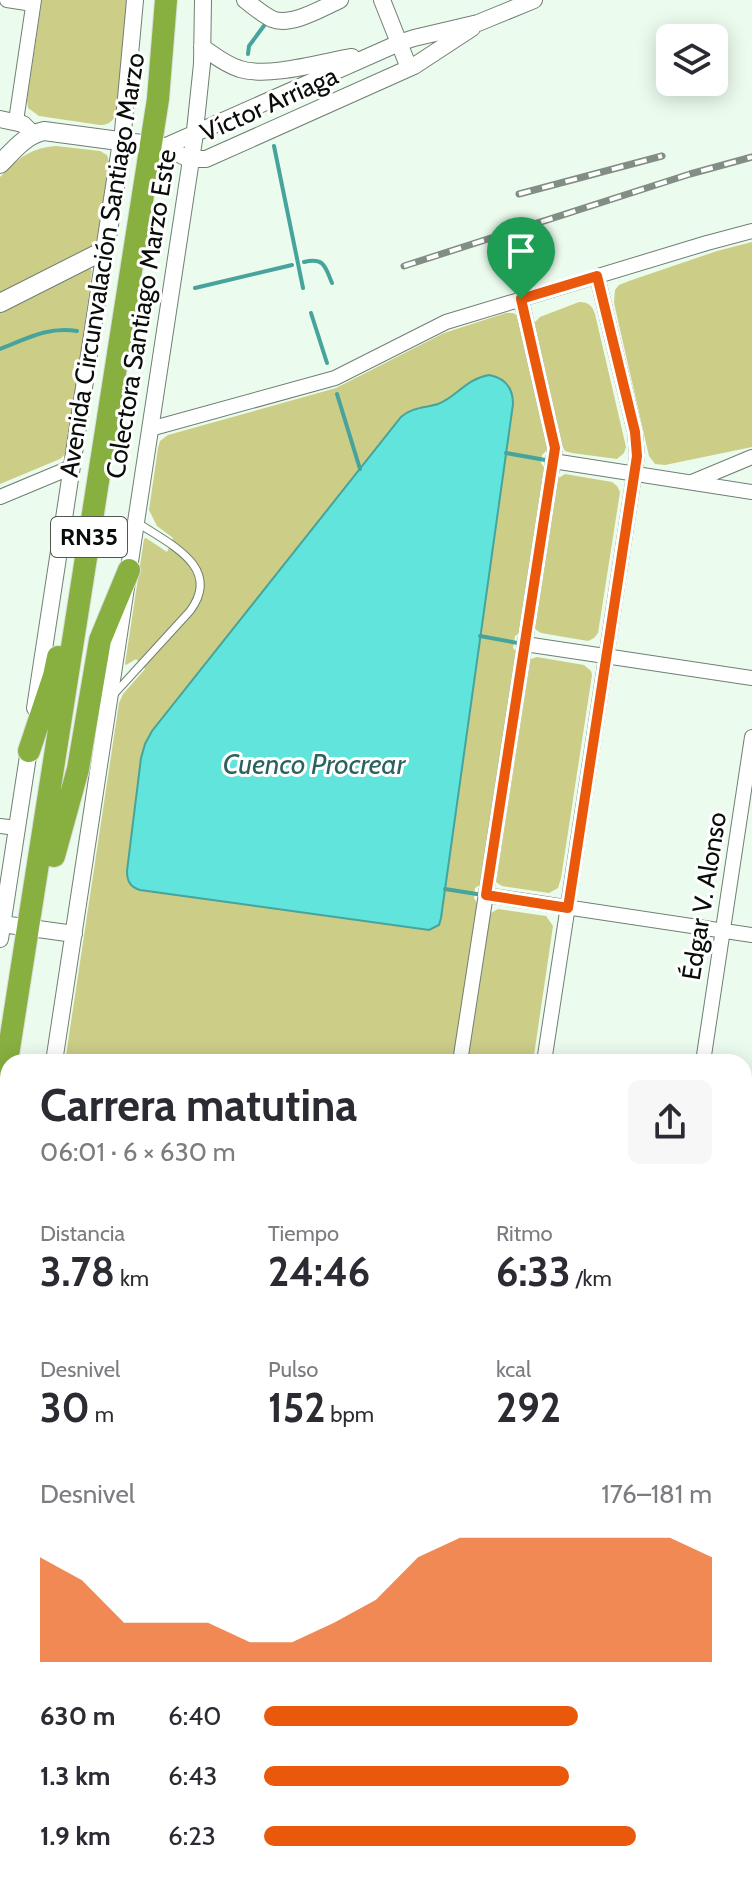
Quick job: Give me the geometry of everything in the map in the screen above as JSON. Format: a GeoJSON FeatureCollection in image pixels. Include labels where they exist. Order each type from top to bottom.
{"type":"FeatureCollection","features":[{"type":"Feature","properties":{"kind":"highway","name":"Avenida Circunvalación Santiago Marzo"},"geometry":{"type":"LineString","coordinates":[[10,1054],[35,928],[54,856],[157,146],[166,0]]}},
{"type":"Feature","properties":{"kind":"highway","name":"Avenida Circunvalación Santiago Marzo"},"geometry":{"type":"LineString","coordinates":[[23,1054],[35,928],[101,461],[157,146],[174,73],[182,0]]}},
{"type":"Feature","properties":{"kind":"highway"},"geometry":{"type":"LineString","coordinates":[[29,751],[57,664],[74,539],[101,461]]}},
{"type":"Feature","properties":{"kind":"highway"},"geometry":{"type":"LineString","coordinates":[[54,856],[77,774],[101,636],[129,570]]}},
{"type":"Feature","properties":{"kind":"main road"},"geometry":{"type":"LineString","coordinates":[[0,164],[33,134],[48,131],[157,146]]}},
{"type":"Feature","properties":{"kind":"main road","name":"Colectora Santiago Marzo Este"},"geometry":{"type":"LineString","coordinates":[[105,250],[122,142]]}},
{"type":"Feature","properties":{"kind":"main road"},"geometry":{"type":"LineString","coordinates":[[0,303],[105,250]]}},
{"type":"Feature","properties":{"kind":"street"},"geometry":{"type":"LineString","coordinates":[[7,0],[34,2],[8,120],[26,125],[33,134]]}},
{"type":"Feature","properties":{"kind":"street","name":"Colectora Santiago Marzo Este"},"geometry":{"type":"LineString","coordinates":[[122,142],[135,0]]}},
{"type":"Feature","properties":{"kind":"street","name":"Colectora Santiago Marzo Este"},"geometry":{"type":"LineString","coordinates":[[55,1054],[191,160],[202,47],[203,0]]}},
{"type":"Feature","properties":{"kind":"street"},"geometry":{"type":"LineString","coordinates":[[245,0],[270,18],[287,21],[340,0]]}},
{"type":"Feature","properties":{"kind":"street"},"geometry":{"type":"LineString","coordinates":[[382,0],[409,68]]}},
{"type":"Feature","properties":{"kind":"street","name":"Víctor Arriaga"},"geometry":{"type":"LineString","coordinates":[[157,146],[194,134],[399,43],[478,23],[534,0]]}},
{"type":"Feature","properties":{"kind":"street","name":"Víctor Arriaga"},"geometry":{"type":"LineString","coordinates":[[157,146],[191,160],[206,159],[409,68],[429,58],[478,23]]}},
{"type":"Feature","properties":{"kind":"street"},"geometry":{"type":"LineString","coordinates":[[202,47],[232,66],[256,72],[378,52]]}},
{"type":"Feature","properties":{"kind":"street"},"geometry":{"type":"LineString","coordinates":[[150,429],[335,378],[438,325],[752,231]]}},
{"type":"Feature","properties":{"kind":"street","name":"Colectora Santiago Marzo Este"},"geometry":{"type":"LineString","coordinates":[[1,932],[8,827],[29,751],[105,250]]}},
{"type":"Feature","properties":{"kind":"street"},"geometry":{"type":"LineString","coordinates":[[545,1054],[637,451],[597,276]]}},
{"type":"Feature","properties":{"kind":"street"},"geometry":{"type":"LineString","coordinates":[[461,1054],[555,440],[521,299]]}},
{"type":"Feature","properties":{"kind":"street"},"geometry":{"type":"LineString","coordinates":[[691,482],[752,457]]}},
{"type":"Feature","properties":{"kind":"street"},"geometry":{"type":"LineString","coordinates":[[553,461],[752,492]]}},
{"type":"Feature","properties":{"kind":"street"},"geometry":{"type":"LineString","coordinates":[[0,497],[72,467]]}},
{"type":"Feature","properties":{"kind":"street"},"geometry":{"type":"LineString","coordinates":[[525,644],[752,678]]}},
{"type":"Feature","properties":{"kind":"street","name":"Édgar V. Alonso"},"geometry":{"type":"LineString","coordinates":[[704,1054],[752,737]]}},
{"type":"Feature","properties":{"kind":"street"},"geometry":{"type":"LineString","coordinates":[[486,895],[752,935]]}},
{"type":"Feature","properties":{"kind":"street"},"geometry":{"type":"LineString","coordinates":[[1,932],[35,928],[74,934]]}},
{"type":"Feature","properties":{"kind":"lane"},"geometry":{"type":"LineString","coordinates":[[109,699],[190,611],[199,593],[199,577],[192,561],[136,522]]}},
{"type":"Feature","properties":{"kind":"green space"},"geometry":{"type":"Polygon","coordinates":[[[42,0],[127,0],[117,108],[114,118],[107,124],[39,116],[28,108],[42,0]]]}},
{"type":"Feature","properties":{"kind":"green space"},"geometry":{"type":"Polygon","coordinates":[[[56,146],[100,151],[107,155],[110,165],[96,243],[0,294],[0,177],[25,156],[38,149],[56,146]]]}},
{"type":"Feature","properties":{"kind":"green space"},"geometry":{"type":"Polygon","coordinates":[[[752,242],[752,447],[665,465],[655,464],[649,456],[614,303],[615,290],[629,281],[752,242]]]}},
{"type":"Feature","properties":{"kind":"green space"},"geometry":{"type":"Polygon","coordinates":[[[88,268],[92,271],[67,452],[60,459],[0,484],[0,312],[88,268]]]}},
{"type":"Feature","properties":{"kind":"green space"},"geometry":{"type":"Polygon","coordinates":[[[579,302],[589,305],[595,314],[626,447],[617,459],[565,451],[560,442],[533,324],[540,317],[579,302]]]}},
{"type":"Feature","properties":{"kind":"green space"},"geometry":{"type":"Polygon","coordinates":[[[506,313],[518,316],[551,446],[542,455],[541,463],[547,471],[522,631],[515,636],[513,648],[518,654],[483,883],[475,888],[474,898],[479,906],[456,1054],[66,1054],[119,703],[145,669],[136,659],[125,664],[144,539],[167,552],[173,538],[157,526],[149,510],[160,441],[168,435],[336,388],[444,333],[506,313]]]}},
{"type":"Feature","properties":{"kind":"green space"},"geometry":{"type":"Polygon","coordinates":[[[565,474],[612,482],[620,492],[598,633],[588,641],[541,633],[533,623],[557,479],[565,474]]]}},
{"type":"Feature","properties":{"kind":"green space"},"geometry":{"type":"Polygon","coordinates":[[[537,657],[584,665],[592,675],[561,878],[558,888],[549,893],[502,886],[494,876],[527,664],[537,657]]]}},
{"type":"Feature","properties":{"kind":"green space"},"geometry":{"type":"Polygon","coordinates":[[[498,909],[546,916],[553,926],[534,1054],[465,1054],[489,914],[498,909]]]}},
{"type":"Feature","properties":{"kind":"water","name":"Cuenco Procrear"},"geometry":{"type":"Polygon","coordinates":[[[489,375],[507,385],[513,404],[439,925],[429,930],[134,887],[128,881],[127,871],[141,758],[152,731],[401,417],[445,401],[474,380],[489,375]]]}},
{"type":"Feature","properties":{"kind":"waterway"},"geometry":{"type":"LineString","coordinates":[[248,54],[249,46],[266,23]]}},
{"type":"Feature","properties":{"kind":"waterway"},"geometry":{"type":"LineString","coordinates":[[274,146],[303,288]]}},
{"type":"Feature","properties":{"kind":"waterway"},"geometry":{"type":"LineString","coordinates":[[304,262],[320,262],[332,283]]}},
{"type":"Feature","properties":{"kind":"waterway"},"geometry":{"type":"LineString","coordinates":[[195,288],[292,265]]}},
{"type":"Feature","properties":{"kind":"waterway"},"geometry":{"type":"LineString","coordinates":[[311,313],[327,363]]}},
{"type":"Feature","properties":{"kind":"waterway"},"geometry":{"type":"LineString","coordinates":[[0,349],[47,332],[77,331]]}},
{"type":"Feature","properties":{"kind":"waterway"},"geometry":{"type":"LineString","coordinates":[[337,394],[360,469]]}},
{"type":"Feature","properties":{"kind":"waterway"},"geometry":{"type":"LineString","coordinates":[[506,453],[551,461]]}},
{"type":"Feature","properties":{"kind":"waterway"},"geometry":{"type":"LineString","coordinates":[[480,636],[523,644]]}},
{"type":"Feature","properties":{"kind":"waterway"},"geometry":{"type":"LineString","coordinates":[[445,889],[483,895]]}},
{"type":"Feature","properties":{"kind":"railway"},"geometry":{"type":"LineString","coordinates":[[519,194],[662,156]]}},
{"type":"Feature","properties":{"kind":"railway"},"geometry":{"type":"LineString","coordinates":[[404,266],[752,157]]}},
{"type":"Feature","properties":{"kind":"route"},"geometry":{"type":"LineString","coordinates":[[597,276],[637,446],[568,908],[486,895],[555,448],[521,299],[597,276]]}}]}
